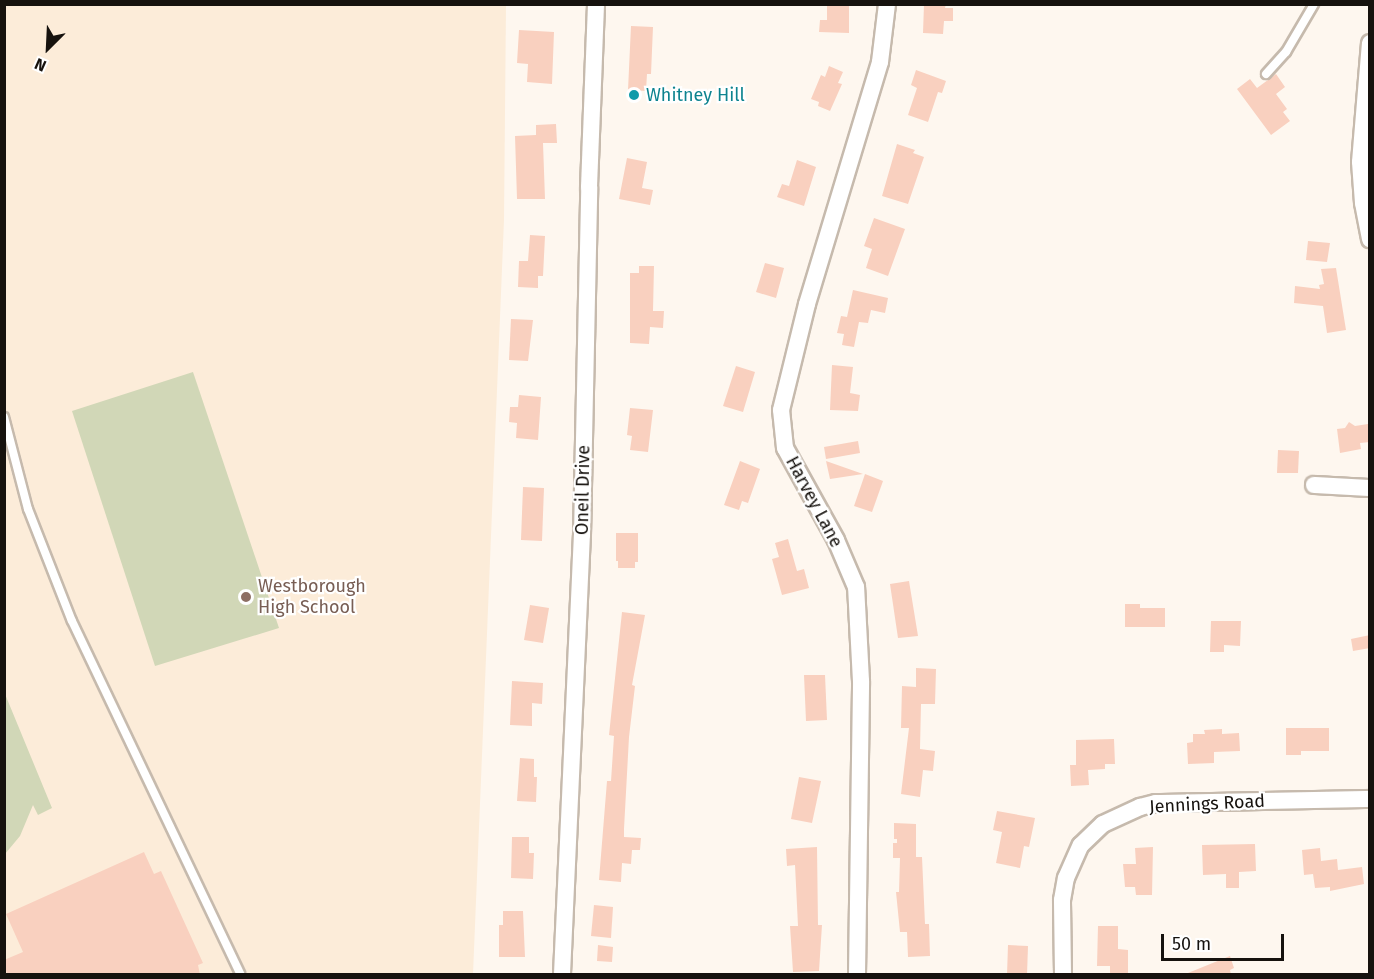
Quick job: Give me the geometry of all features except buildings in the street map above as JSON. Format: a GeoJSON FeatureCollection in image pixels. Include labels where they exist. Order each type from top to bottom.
{"type":"FeatureCollection","features":[{"type":"Feature","properties":{"kind":"street","name":"Oneil Drive"},"geometry":{"type":"LineString","coordinates":[[562,975],[582,536],[589,187],[596,4]]}},
{"type":"Feature","properties":{"kind":"street","name":"Harvey Lane"},"geometry":{"type":"LineString","coordinates":[[857,975],[861,681],[856,587],[836,540],[785,448],[781,410],[807,304],[880,62],[887,4]]}},
{"type":"Feature","properties":{"kind":"street"},"geometry":{"type":"LineString","coordinates":[[1370,43],[1360,162],[1363,203],[1370,238]]}},
{"type":"Feature","properties":{"kind":"street"},"geometry":{"type":"LineString","coordinates":[[1314,485],[1370,488]]}},
{"type":"Feature","properties":{"kind":"street","name":"Jennings Road"},"geometry":{"type":"LineString","coordinates":[[1063,975],[1062,900],[1066,878],[1081,845],[1103,824],[1140,807],[1156,803],[1370,799]]}},
{"type":"Feature","properties":{"kind":"lane"},"geometry":{"type":"LineString","coordinates":[[1266,74],[1286,52],[1314,4]]}},
{"type":"Feature","properties":{"kind":"lane"},"geometry":{"type":"LineString","coordinates":[[4,417],[28,509],[72,621],[240,975]]}},
{"type":"Feature","properties":{"kind":"shaded area","name":"Westborough High School"},"geometry":{"type":"Polygon","coordinates":[[[5,5],[506,5],[504,220],[473,974],[5,974],[5,5]]]}},
{"type":"Feature","properties":{"kind":"green space"},"geometry":{"type":"Polygon","coordinates":[[[193,372],[279,628],[155,666],[72,411],[193,372]]]}},
{"type":"Feature","properties":{"kind":"green space"},"geometry":{"type":"Polygon","coordinates":[[[5,694],[52,808],[38,815],[33,805],[20,836],[5,854],[5,694]]]}},
{"type":"Feature","properties":{"kind":"place","name":"Whitney Hill"},"geometry":{"type":"Point","coordinates":[634,95]}},
{"type":"Feature","properties":{"kind":"place","name":"Westborough High School"},"geometry":{"type":"Point","coordinates":[246,597]}}]}
